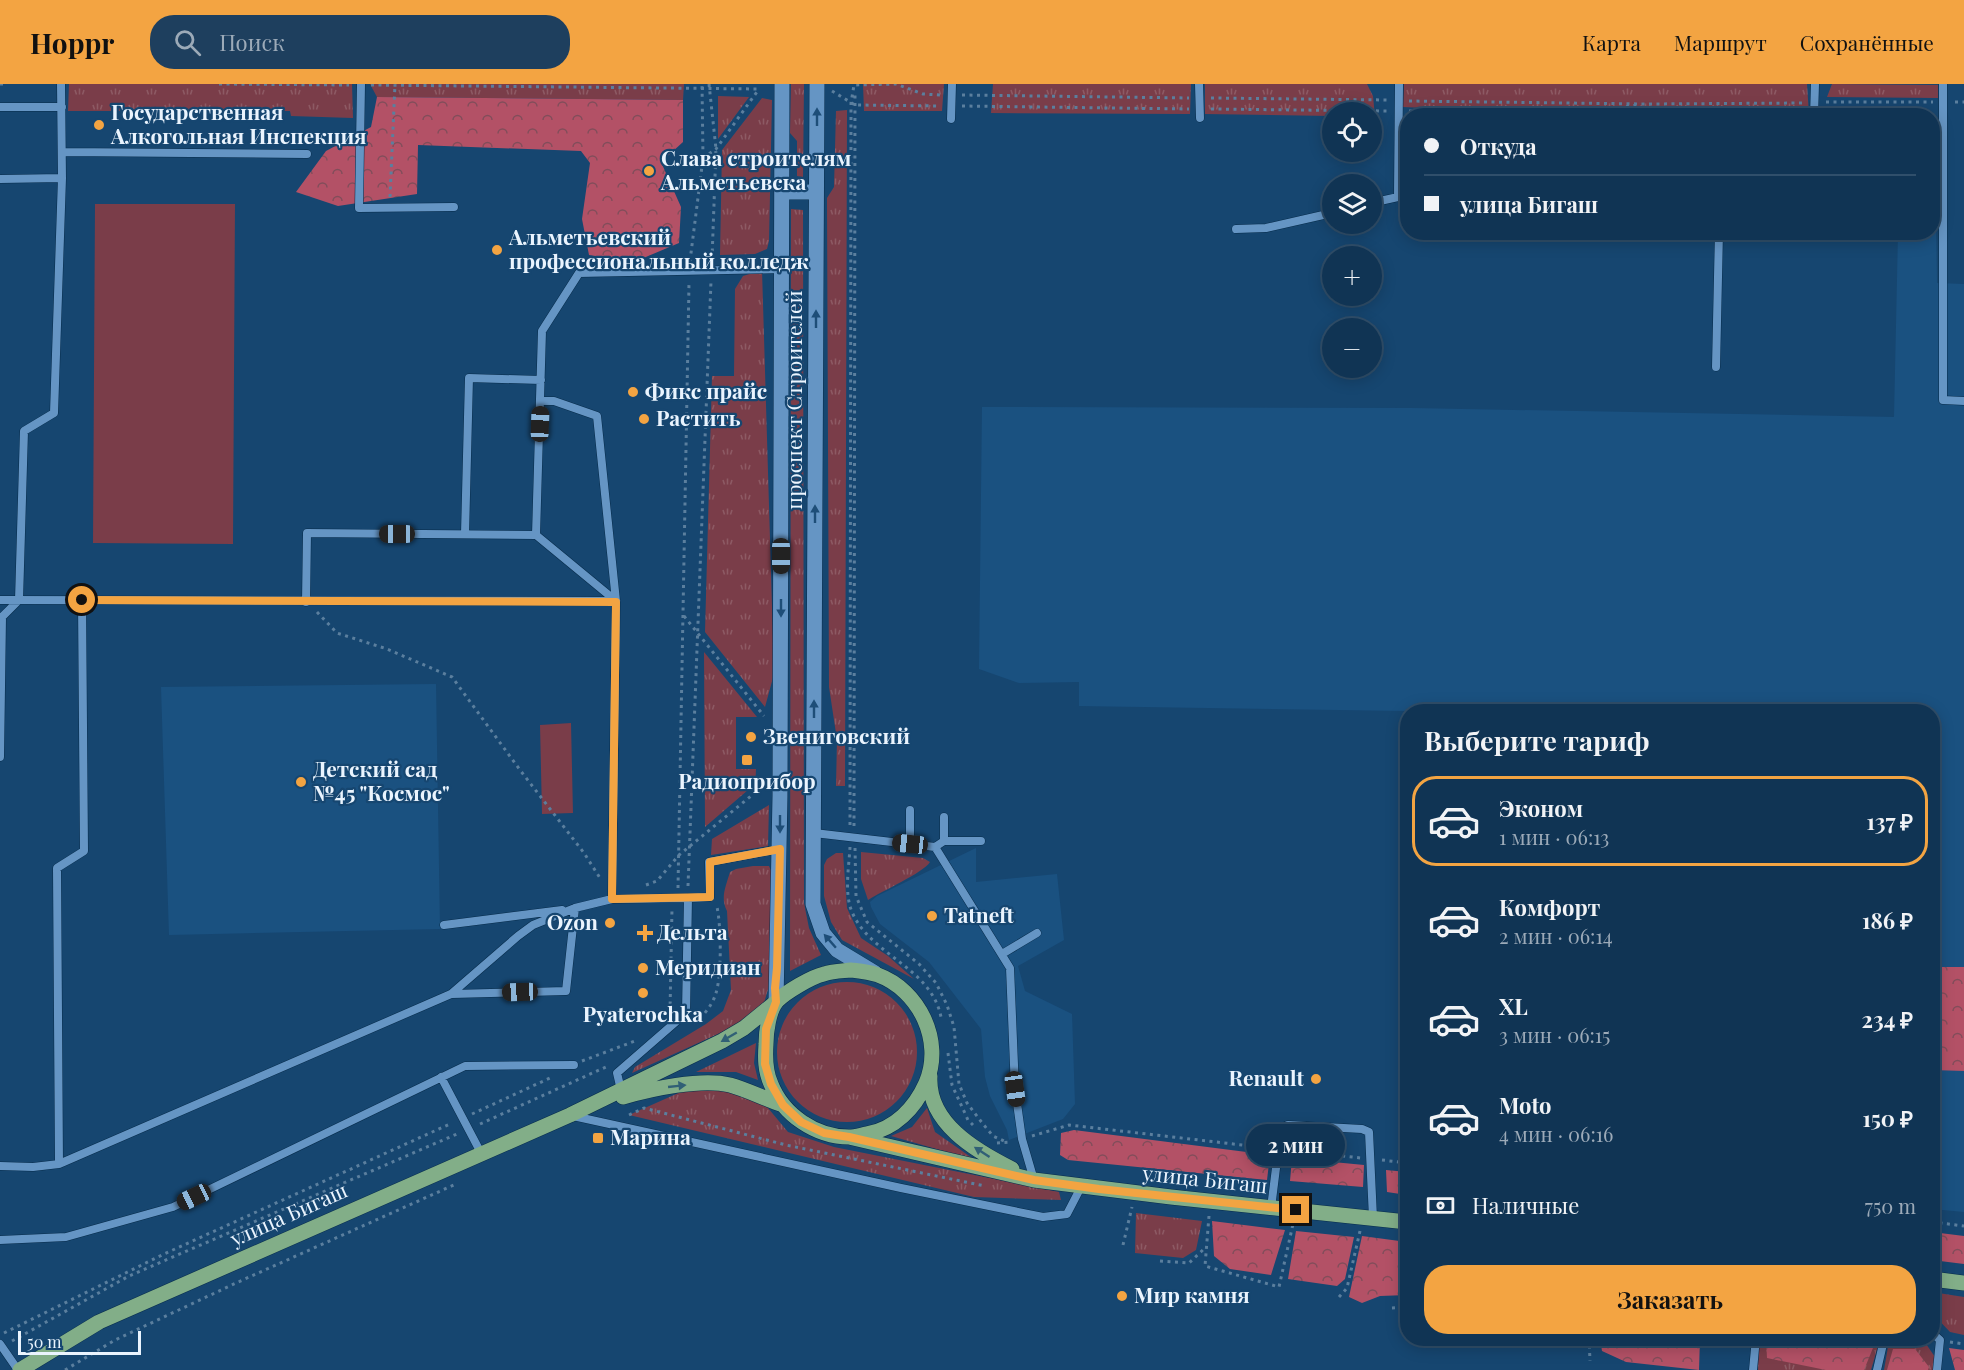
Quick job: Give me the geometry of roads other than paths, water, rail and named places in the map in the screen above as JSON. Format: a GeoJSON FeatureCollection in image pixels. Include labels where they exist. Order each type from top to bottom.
{"type":"FeatureCollection","features":[{"type":"Feature","properties":{"kind":"main road"},"geometry":{"type":"LineString","coordinates":[[851,969],[878,975],[899,987],[916,1004],[927,1024],[932,1050],[929,1075],[920,1097],[902,1117],[878,1132],[849,1137],[824,1133],[801,1122],[783,1105],[771,1084],[765,1064],[766,1029],[776,1002],[800,985],[822,974],[851,969]]}},
{"type":"Feature","properties":{"kind":"main road","name":"улица Бигаш"},"geometry":{"type":"LineString","coordinates":[[19,1370],[99,1322],[575,1113],[722,1041],[744,1028],[776,1002]]}},
{"type":"Feature","properties":{"kind":"main road","name":"улица Бигаш"},"geometry":{"type":"LineString","coordinates":[[932,1050],[930,1083],[935,1104],[947,1125],[998,1162],[1034,1180]]}},
{"type":"Feature","properties":{"kind":"main road","name":"улица Бигаш"},"geometry":{"type":"LineString","coordinates":[[575,1113],[640,1092],[699,1084],[727,1084],[783,1105]]}},
{"type":"Feature","properties":{"kind":"main road","name":"улица Бигаш"},"geometry":{"type":"LineString","coordinates":[[849,1137],[1034,1180],[1400,1221]]}},
{"type":"Feature","properties":{"kind":"main road"},"geometry":{"type":"LineString","coordinates":[[1940,1280],[1964,1283]]}},
{"type":"Feature","properties":{"kind":"street","name":"проспект Строителей"},"geometry":{"type":"LineString","coordinates":[[776,1002],[780,849],[782,84]]}},
{"type":"Feature","properties":{"kind":"street","name":"проспект Строителей"},"geometry":{"type":"LineString","coordinates":[[817,84],[813,904],[823,933],[837,950],[878,975]]}},
{"type":"Feature","properties":{"kind":"street"},"geometry":{"type":"LineString","coordinates":[[782,192],[816,192]]}},
{"type":"Feature","properties":{"kind":"lane"},"geometry":{"type":"LineString","coordinates":[[0,757],[2,617],[19,600],[24,430],[54,413],[62,178],[61,84]]}},
{"type":"Feature","properties":{"kind":"lane"},"geometry":{"type":"LineString","coordinates":[[951,119],[952,84]]}},
{"type":"Feature","properties":{"kind":"lane"},"geometry":{"type":"LineString","coordinates":[[1199,84],[1200,113]]}},
{"type":"Feature","properties":{"kind":"lane"},"geometry":{"type":"LineString","coordinates":[[1382,201],[1398,197],[1399,84]]}},
{"type":"Feature","properties":{"kind":"lane"},"geometry":{"type":"LineString","coordinates":[[1814,108],[1815,84]]}},
{"type":"Feature","properties":{"kind":"lane"},"geometry":{"type":"LineString","coordinates":[[1943,84],[1943,400],[1964,401]]}},
{"type":"Feature","properties":{"kind":"lane"},"geometry":{"type":"LineString","coordinates":[[361,85],[359,208],[454,207]]}},
{"type":"Feature","properties":{"kind":"lane"},"geometry":{"type":"LineString","coordinates":[[0,107],[62,107]]}},
{"type":"Feature","properties":{"kind":"lane"},"geometry":{"type":"LineString","coordinates":[[62,152],[307,154]]}},
{"type":"Feature","properties":{"kind":"lane"},"geometry":{"type":"LineString","coordinates":[[0,179],[62,178]]}},
{"type":"Feature","properties":{"kind":"lane"},"geometry":{"type":"LineString","coordinates":[[1236,229],[1266,228],[1322,215]]}},
{"type":"Feature","properties":{"kind":"lane"},"geometry":{"type":"LineString","coordinates":[[1716,367],[1719,240]]}},
{"type":"Feature","properties":{"kind":"lane"},"geometry":{"type":"LineString","coordinates":[[536,535],[542,331],[579,273],[781,269]]}},
{"type":"Feature","properties":{"kind":"lane"},"geometry":{"type":"LineString","coordinates":[[465,534],[469,378],[541,380]]}},
{"type":"Feature","properties":{"kind":"lane"},"geometry":{"type":"LineString","coordinates":[[541,401],[554,401],[597,416],[616,602],[612,899]]}},
{"type":"Feature","properties":{"kind":"lane"},"geometry":{"type":"LineString","coordinates":[[306,602],[307,533],[536,535],[616,602]]}},
{"type":"Feature","properties":{"kind":"lane"},"geometry":{"type":"LineString","coordinates":[[0,600],[616,602]]}},
{"type":"Feature","properties":{"kind":"lane"},"geometry":{"type":"LineString","coordinates":[[59,1164],[57,868],[84,851],[82,600]]}},
{"type":"Feature","properties":{"kind":"lane"},"geometry":{"type":"LineString","coordinates":[[910,810],[910,844]]}},
{"type":"Feature","properties":{"kind":"lane"},"geometry":{"type":"LineString","coordinates":[[944,817],[944,841]]}},
{"type":"Feature","properties":{"kind":"lane"},"geometry":{"type":"LineString","coordinates":[[814,833],[935,847],[944,841],[981,841]]}},
{"type":"Feature","properties":{"kind":"lane"},"geometry":{"type":"LineString","coordinates":[[935,847],[1010,968],[1015,1089],[1022,1139],[1034,1180]]}},
{"type":"Feature","properties":{"kind":"lane"},"geometry":{"type":"LineString","coordinates":[[444,925],[576,908],[612,899],[710,897],[710,862],[780,849]]}},
{"type":"Feature","properties":{"kind":"lane"},"geometry":{"type":"LineString","coordinates":[[621,1090],[617,1073],[686,1013],[687,898]]}},
{"type":"Feature","properties":{"kind":"lane"},"geometry":{"type":"LineString","coordinates":[[451,994],[566,990],[576,908]]}},
{"type":"Feature","properties":{"kind":"lane"},"geometry":{"type":"LineString","coordinates":[[0,1166],[33,1167],[59,1164],[451,994],[533,925],[576,908]]}},
{"type":"Feature","properties":{"kind":"lane"},"geometry":{"type":"LineString","coordinates":[[1002,954],[1037,933]]}},
{"type":"Feature","properties":{"kind":"lane"},"geometry":{"type":"LineString","coordinates":[[0,1240],[66,1237],[173,1207],[465,1066],[574,1065]]}},
{"type":"Feature","properties":{"kind":"lane"},"geometry":{"type":"LineString","coordinates":[[441,1077],[482,1153]]}},
{"type":"Feature","properties":{"kind":"lane"},"geometry":{"type":"LineString","coordinates":[[575,1113],[855,1178],[1043,1217],[1067,1214],[1081,1186]]}},
{"type":"Feature","properties":{"kind":"lane"},"geometry":{"type":"LineString","coordinates":[[1271,1208],[1281,1128],[1287,1125],[1362,1129],[1369,1132],[1368,1218]]}},
{"type":"Feature","properties":{"kind":"lane"},"geometry":{"type":"LineString","coordinates":[[1,1345],[19,1370]]}},
{"type":"Feature","properties":{"kind":"lane"},"geometry":{"type":"LineString","coordinates":[[1753,1370],[1755,1346]]}},
{"type":"Feature","properties":{"kind":"lane"},"geometry":{"type":"LineString","coordinates":[[1877,1370],[1883,1346]]}},
{"type":"Feature","properties":{"kind":"lane"},"geometry":{"type":"LineString","coordinates":[[1937,1370],[1939,1346]]}},
{"type":"Feature","properties":{"kind":"place","name":"Государственная Алкогольная Инспекция"},"geometry":{"type":"Point","coordinates":[99,125]}},
{"type":"Feature","properties":{"kind":"place","name":"Слава строителям Альметьевска"},"geometry":{"type":"Point","coordinates":[649,171]}},
{"type":"Feature","properties":{"kind":"place","name":"Альметьевский профессиональный колледж"},"geometry":{"type":"Point","coordinates":[497,250]}},
{"type":"Feature","properties":{"kind":"place","name":"Фикс прайс"},"geometry":{"type":"Point","coordinates":[633,392]}},
{"type":"Feature","properties":{"kind":"place","name":"Растить"},"geometry":{"type":"Point","coordinates":[644,419]}},
{"type":"Feature","properties":{"kind":"place","name":"Звениговский"},"geometry":{"type":"Point","coordinates":[751,737]}},
{"type":"Feature","properties":{"kind":"place","name":"Радиоприбор"},"geometry":{"type":"Point","coordinates":[747,760]}},
{"type":"Feature","properties":{"kind":"place","name":"Детский сад №45 \"Космос\""},"geometry":{"type":"Point","coordinates":[301,782]}},
{"type":"Feature","properties":{"kind":"place","name":"Tatneft"},"geometry":{"type":"Point","coordinates":[932,916]}},
{"type":"Feature","properties":{"kind":"place","name":"Ozon"},"geometry":{"type":"Point","coordinates":[610,923]}},
{"type":"Feature","properties":{"kind":"place","name":"Дельта"},"geometry":{"type":"Point","coordinates":[645,933]}},
{"type":"Feature","properties":{"kind":"place","name":"Меридиан"},"geometry":{"type":"Point","coordinates":[643,968]}},
{"type":"Feature","properties":{"kind":"place","name":"Pyaterochka"},"geometry":{"type":"Point","coordinates":[643,993]}},
{"type":"Feature","properties":{"kind":"place","name":"Renault"},"geometry":{"type":"Point","coordinates":[1316,1079]}},
{"type":"Feature","properties":{"kind":"place","name":"Марина"},"geometry":{"type":"Point","coordinates":[598,1138]}},
{"type":"Feature","properties":{"kind":"place","name":"Мир камня"},"geometry":{"type":"Point","coordinates":[1122,1296]}}]}
